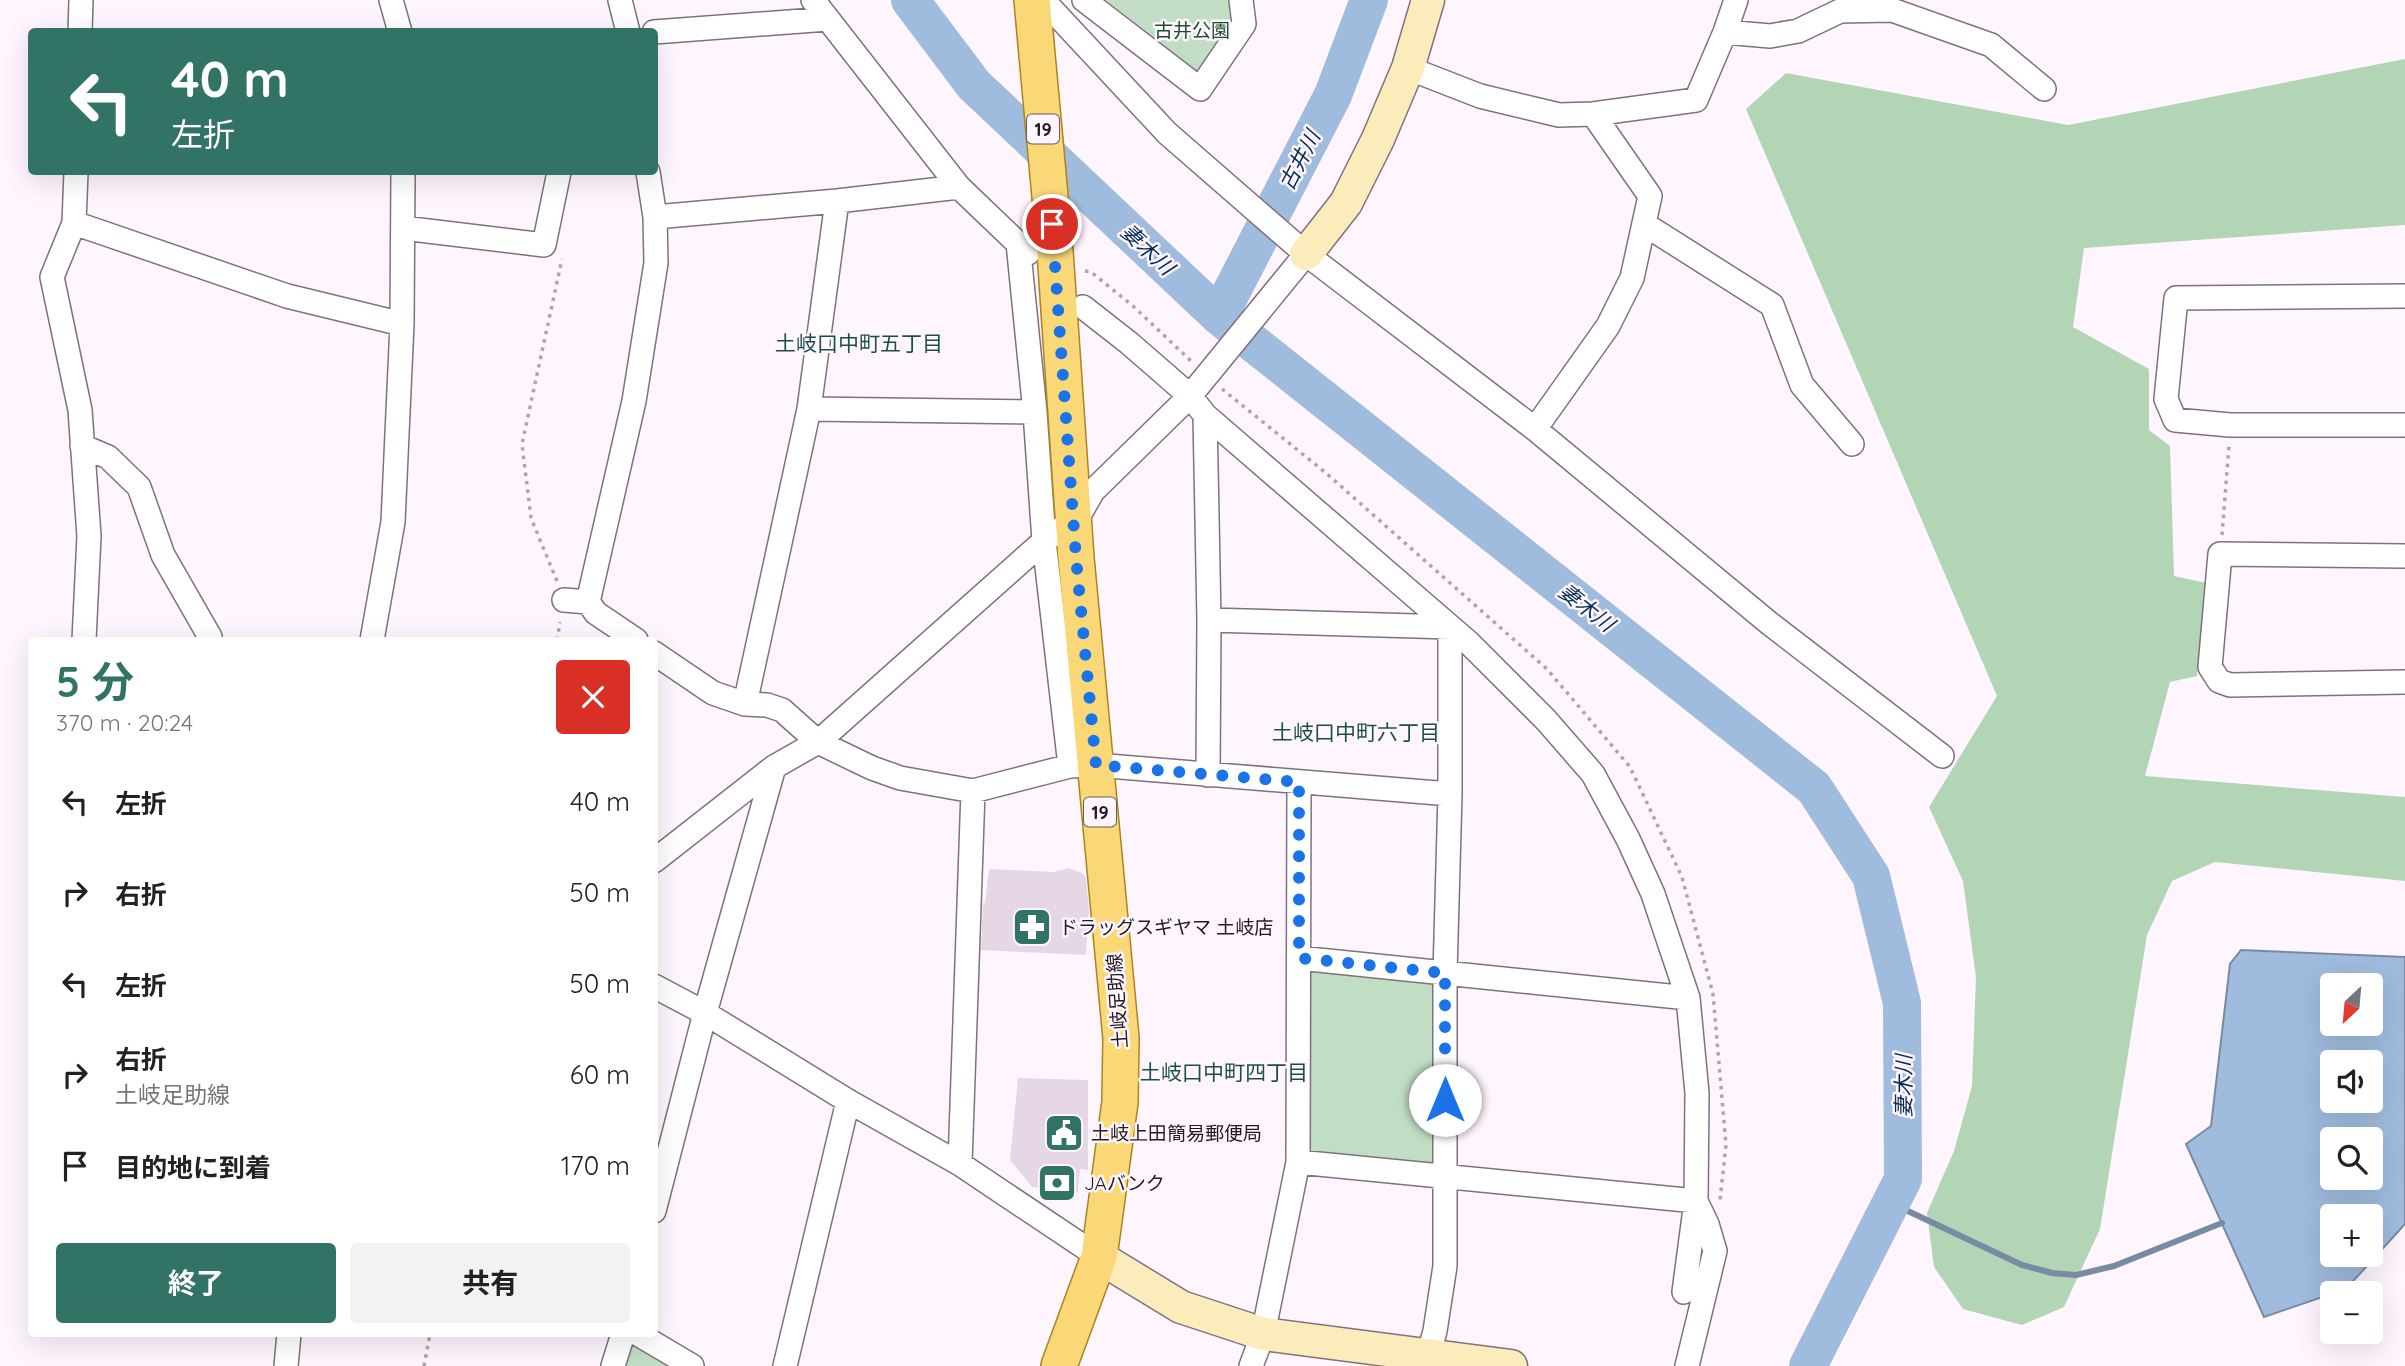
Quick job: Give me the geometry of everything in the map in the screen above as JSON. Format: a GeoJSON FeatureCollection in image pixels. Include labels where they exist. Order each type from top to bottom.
{"type":"FeatureCollection","features":[{"type":"Feature","properties":{"kind":"main road","name":"土岐足助線"},"geometry":{"type":"LineString","coordinates":[[1036,2],[1059,533],[1083,766],[1121,1038],[1120,1102],[1100,1257],[1059,1366]]}},
{"type":"Feature","properties":{"kind":"street"},"geometry":{"type":"LineString","coordinates":[[80,28],[81,0]]}},
{"type":"Feature","properties":{"kind":"street"},"geometry":{"type":"LineString","coordinates":[[391,0],[399,28]]}},
{"type":"Feature","properties":{"kind":"street"},"geometry":{"type":"LineString","coordinates":[[621,0],[627,28]]}},
{"type":"Feature","properties":{"kind":"street"},"geometry":{"type":"LineString","coordinates":[[813,0],[959,187],[1046,255],[1035,412],[1059,533]]}},
{"type":"Feature","properties":{"kind":"street"},"geometry":{"type":"LineString","coordinates":[[1084,0],[1200,89],[1244,24],[1241,0]]}},
{"type":"Feature","properties":{"kind":"street"},"geometry":{"type":"LineString","coordinates":[[658,858],[774,767],[818,742],[1059,533],[1093,491],[1190,396],[1346,203],[1378,139],[1408,68],[1428,0]]}},
{"type":"Feature","properties":{"kind":"street"},"geometry":{"type":"LineString","coordinates":[[1408,68],[1480,96],[1559,115],[1593,114],[1696,100],[1736,0]]}},
{"type":"Feature","properties":{"kind":"street"},"geometry":{"type":"LineString","coordinates":[[1036,2],[1167,133],[1301,260],[1535,429],[1769,623],[1942,756]]}},
{"type":"Feature","properties":{"kind":"street"},"geometry":{"type":"LineString","coordinates":[[1725,32],[1770,36],[1798,31],[1840,11],[1892,10],[1992,45],[2044,89]]}},
{"type":"Feature","properties":{"kind":"street"},"geometry":{"type":"LineString","coordinates":[[658,32],[828,19]]}},
{"type":"Feature","properties":{"kind":"street"},"geometry":{"type":"LineString","coordinates":[[1535,429],[1608,326],[1632,278],[1650,196],[1593,114]]}},
{"type":"Feature","properties":{"kind":"street"},"geometry":{"type":"LineString","coordinates":[[76,175],[75,223],[52,277],[78,399],[89,536],[84,637]]}},
{"type":"Feature","properties":{"kind":"street"},"geometry":{"type":"LineString","coordinates":[[373,637],[393,522],[401,324],[403,175]]}},
{"type":"Feature","properties":{"kind":"street"},"geometry":{"type":"LineString","coordinates":[[403,228],[544,245],[558,175]]}},
{"type":"Feature","properties":{"kind":"street"},"geometry":{"type":"LineString","coordinates":[[632,637],[596,613],[588,602],[634,401],[656,263],[655,217],[648,175]]}},
{"type":"Feature","properties":{"kind":"street"},"geometry":{"type":"LineString","coordinates":[[655,217],[959,187]]}},
{"type":"Feature","properties":{"kind":"street"},"geometry":{"type":"LineString","coordinates":[[745,704],[808,409],[837,201]]}},
{"type":"Feature","properties":{"kind":"street"},"geometry":{"type":"LineString","coordinates":[[75,223],[287,296],[401,324]]}},
{"type":"Feature","properties":{"kind":"street"},"geometry":{"type":"LineString","coordinates":[[1643,225],[1772,305],[1802,385],[1852,444]]}},
{"type":"Feature","properties":{"kind":"street"},"geometry":{"type":"LineString","coordinates":[[2405,296],[2176,298],[2166,399],[2175,421],[2230,425],[2405,425]]}},
{"type":"Feature","properties":{"kind":"street"},"geometry":{"type":"LineString","coordinates":[[1083,307],[1190,396],[1205,415],[1450,627],[1546,720],[1593,774],[1628,839],[1653,894],[1688,998],[1697,1093],[1696,1201],[1684,1292]]}},
{"type":"Feature","properties":{"kind":"street"},"geometry":{"type":"LineString","coordinates":[[808,409],[1035,412]]}},
{"type":"Feature","properties":{"kind":"street"},"geometry":{"type":"LineString","coordinates":[[1205,415],[1209,620],[1208,775]]}},
{"type":"Feature","properties":{"kind":"street"},"geometry":{"type":"LineString","coordinates":[[82,446],[108,457],[139,488],[163,555],[210,637]]}},
{"type":"Feature","properties":{"kind":"street"},"geometry":{"type":"LineString","coordinates":[[2405,556],[2220,554],[2210,667],[2219,681],[2230,685],[2405,682]]}},
{"type":"Feature","properties":{"kind":"street"},"geometry":{"type":"LineString","coordinates":[[564,600],[588,602]]}},
{"type":"Feature","properties":{"kind":"street"},"geometry":{"type":"LineString","coordinates":[[1209,620],[1450,627]]}},
{"type":"Feature","properties":{"kind":"street"},"geometry":{"type":"LineString","coordinates":[[1427,1360],[1436,1331],[1445,1266],[1445,973],[1450,794],[1450,627]]}},
{"type":"Feature","properties":{"kind":"street"},"geometry":{"type":"LineString","coordinates":[[658,656],[713,693],[745,704],[767,705],[782,710],[818,742],[872,768],[900,778],[973,791],[1083,766],[1450,794]]}},
{"type":"Feature","properties":{"kind":"street"},"geometry":{"type":"LineString","coordinates":[[658,1196],[705,1013],[774,767]]}},
{"type":"Feature","properties":{"kind":"street"},"geometry":{"type":"LineString","coordinates":[[1251,1366],[1263,1334],[1298,1163],[1299,782]]}},
{"type":"Feature","properties":{"kind":"street"},"geometry":{"type":"LineString","coordinates":[[960,1164],[973,791]]}},
{"type":"Feature","properties":{"kind":"street"},"geometry":{"type":"LineString","coordinates":[[1299,958],[1688,998]]}},
{"type":"Feature","properties":{"kind":"street"},"geometry":{"type":"LineString","coordinates":[[658,988],[705,1013],[848,1101],[960,1164],[1181,1307],[1263,1334],[1427,1360],[1511,1366]]}},
{"type":"Feature","properties":{"kind":"street"},"geometry":{"type":"LineString","coordinates":[[785,1366],[848,1101]]}},
{"type":"Feature","properties":{"kind":"street"},"geometry":{"type":"LineString","coordinates":[[1298,1163],[1696,1201]]}},
{"type":"Feature","properties":{"kind":"street"},"geometry":{"type":"LineString","coordinates":[[1687,1366],[1714,1251],[1707,1224],[1696,1201]]}},
{"type":"Feature","properties":{"kind":"street"},"geometry":{"type":"LineString","coordinates":[[286,1366],[289,1337]]}},
{"type":"Feature","properties":{"kind":"street"},"geometry":{"type":"LineString","coordinates":[[613,1366],[622,1337]]}},
{"type":"Feature","properties":{"kind":"street"},"geometry":{"type":"LineString","coordinates":[[643,1337],[692,1366]]}},
{"type":"Feature","properties":{"kind":"path"},"geometry":{"type":"LineString","coordinates":[[558,637],[564,600],[531,518],[522,444],[563,253]]}},
{"type":"Feature","properties":{"kind":"path"},"geometry":{"type":"LineString","coordinates":[[1046,255],[1091,272],[1133,306],[1259,421],[1326,473],[1547,669],[1630,767],[1682,877],[1713,994],[1726,1145],[1714,1251]]}},
{"type":"Feature","properties":{"kind":"path"},"geometry":{"type":"LineString","coordinates":[[2220,554],[2230,425]]}},
{"type":"Feature","properties":{"kind":"path"},"geometry":{"type":"LineString","coordinates":[[424,1366],[429,1337]]}},
{"type":"Feature","properties":{"kind":"green space","name":"古井公園"},"geometry":{"type":"Polygon","coordinates":[[[1106,0],[1231,0],[1233,21],[1200,73],[1106,0]]]}},
{"type":"Feature","properties":{"kind":"green space"},"geometry":{"type":"Polygon","coordinates":[[[2405,59],[2405,225],[2084,248],[2073,327],[2149,369],[2149,430],[2170,446],[2174,576],[2206,583],[2197,676],[2170,682],[2145,776],[2405,797],[2405,881],[2215,862],[2172,881],[2147,935],[2100,1229],[2064,1307],[2022,1325],[1963,1309],[1934,1267],[1927,1213],[1954,1151],[1972,1086],[1976,977],[1963,881],[1929,807],[1997,696],[1746,109],[1786,73],[2068,125],[2405,59]]]}},
{"type":"Feature","properties":{"kind":"green space"},"geometry":{"type":"Polygon","coordinates":[[[1317,969],[1431,980],[1435,987],[1434,1164],[1312,1157],[1307,1147],[1310,975],[1317,969]]]}},
{"type":"Feature","properties":{"kind":"green space"},"geometry":{"type":"Polygon","coordinates":[[[627,1339],[681,1366],[620,1366],[627,1339]]]}},
{"type":"Feature","properties":{"kind":"water"},"geometry":{"type":"Polygon","coordinates":[[[2241,950],[2405,957],[2405,1224],[2383,1248],[2383,1204],[2320,1204],[2320,1267],[2366,1267],[2353,1281],[2320,1281],[2320,1298],[2264,1317],[2186,1144],[2211,1126],[2230,964],[2241,950]]]}},
{"type":"Feature","properties":{"kind":"building","name":"ドラッグスギヤマ 土岐店"},"geometry":{"type":"Polygon","coordinates":[[[1069,868],[1082,873],[1086,878],[1089,909],[1086,955],[981,950],[983,903],[989,869],[1054,872],[1069,868]]]}},
{"type":"Feature","properties":{"kind":"building"},"geometry":{"type":"Polygon","coordinates":[[[1018,1078],[1088,1080],[1088,1170],[1080,1169],[1078,1192],[1032,1187],[1010,1160],[1018,1078]]]}},
{"type":"Feature","properties":{"kind":"waterway","name":"妻木川"},"geometry":{"type":"LineString","coordinates":[[910,0],[974,85],[1219,316],[1814,788],[1871,876],[1902,1003],[1903,1179],[1808,1366]]}},
{"type":"Feature","properties":{"kind":"waterway","name":"古井川"},"geometry":{"type":"LineString","coordinates":[[1219,316],[1333,95],[1369,0]]}},
{"type":"Feature","properties":{"kind":"waterway"},"geometry":{"type":"LineString","coordinates":[[1891,1203],[2022,1265],[2052,1273],[2076,1275],[2114,1266],[2222,1223]]}},
{"type":"Feature","properties":{"kind":"place","name":"ドラッグスギヤマ 土岐店"},"geometry":{"type":"Point","coordinates":[1032,927]}},
{"type":"Feature","properties":{"kind":"place","name":"土岐上田簡易郵便局"},"geometry":{"type":"Point","coordinates":[1064,1133]}},
{"type":"Feature","properties":{"kind":"place","name":"JAバンク"},"geometry":{"type":"Point","coordinates":[1057,1183]}},
{"type":"Feature","properties":{"kind":"district","name":"土岐口中町五丁目"},"geometry":{"type":"Point","coordinates":[859,343]}},
{"type":"Feature","properties":{"kind":"district","name":"土岐口中町六丁目"},"geometry":{"type":"Point","coordinates":[1356,732]}},
{"type":"Feature","properties":{"kind":"district","name":"土岐口中町四丁目"},"geometry":{"type":"Point","coordinates":[1224,1072]}},
{"type":"Feature","properties":{"kind":"route"},"geometry":{"type":"LineString","coordinates":[[1052,224],[1068,462],[1096,765],[1299,782],[1299,958],[1445,973],[1445,1100]]}}]}
